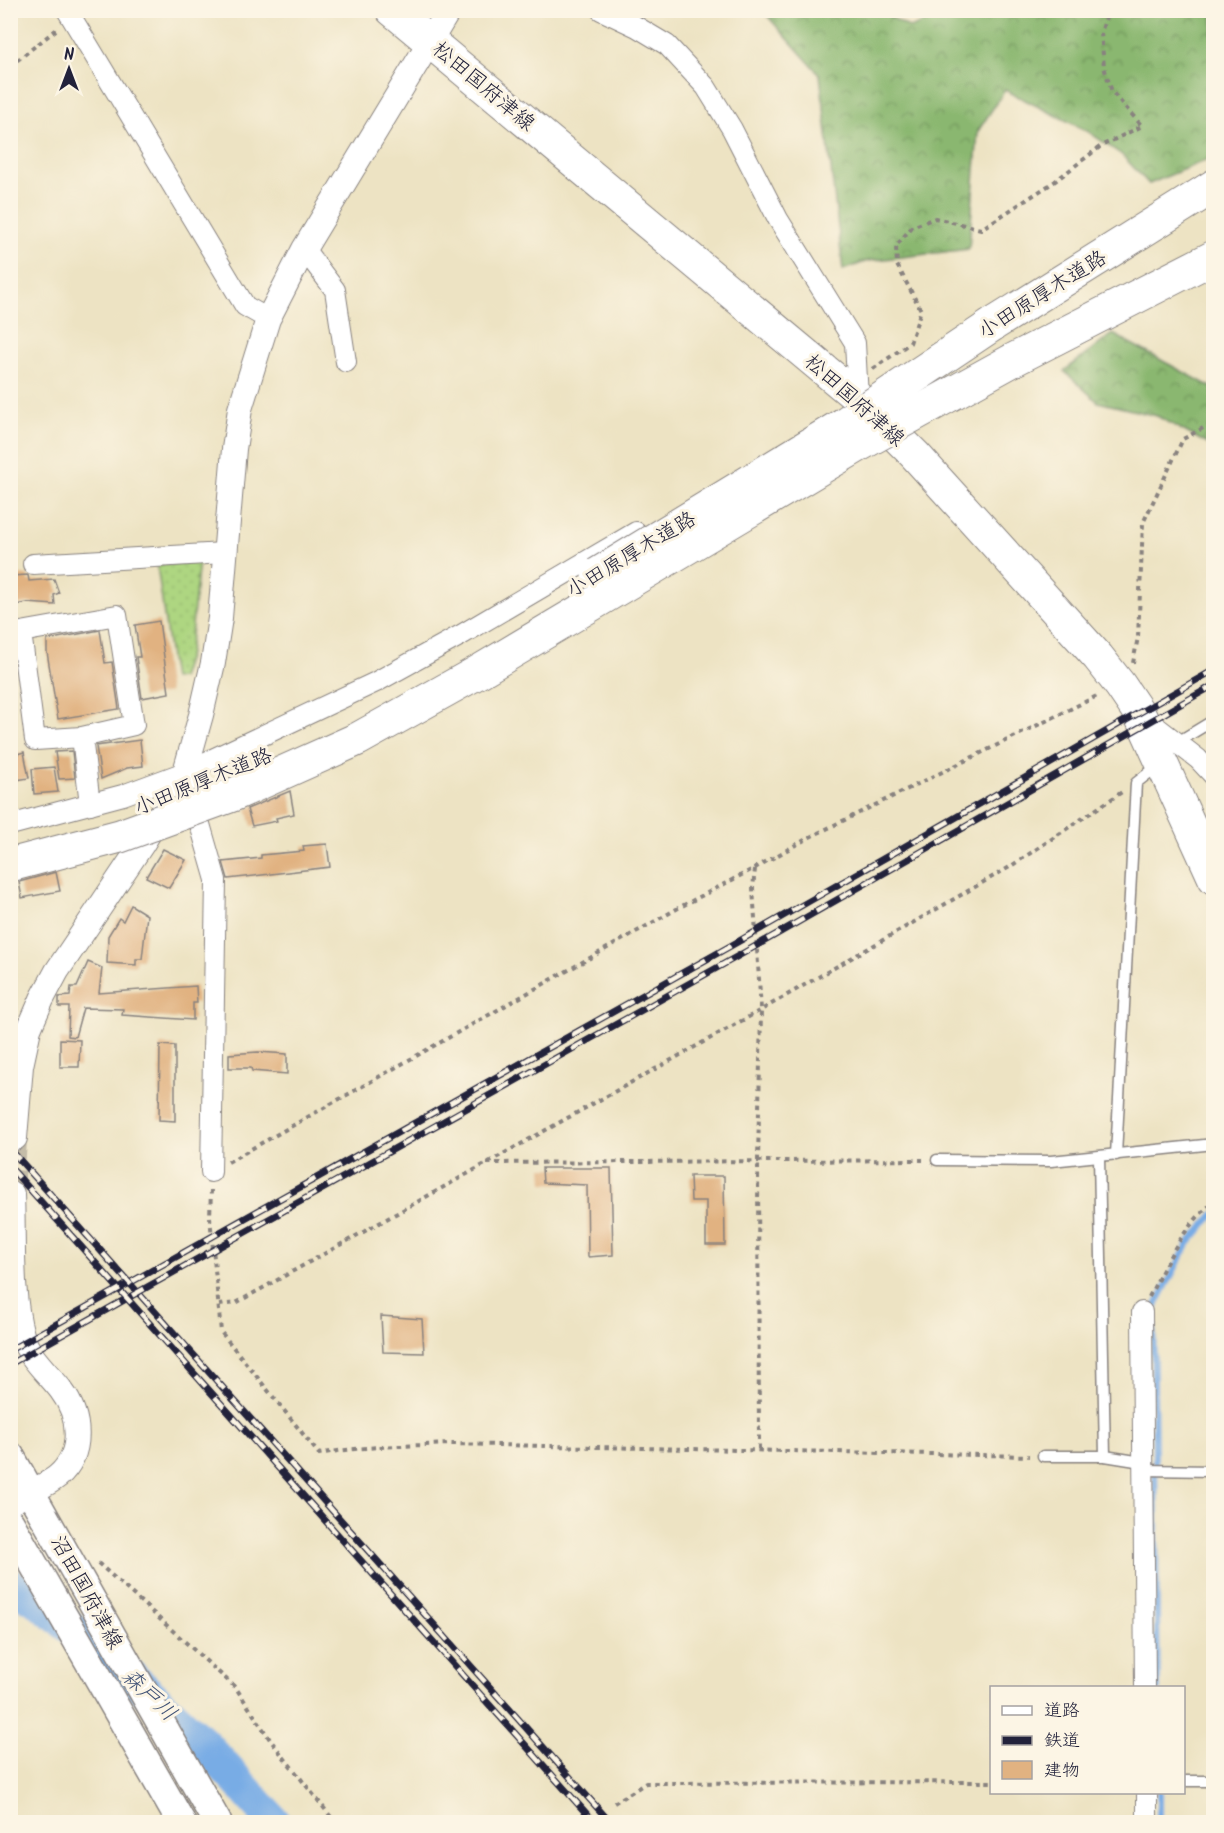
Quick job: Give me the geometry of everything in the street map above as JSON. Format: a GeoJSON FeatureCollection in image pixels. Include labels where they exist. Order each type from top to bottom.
{"type":"FeatureCollection","features":[{"type":"Feature","properties":{"kind":"highway","name":"小田原厚木道路"},"geometry":{"type":"LineString","coordinates":[[10,844],[118,814],[229,774],[347,720],[473,650],[824,436],[992,326],[1214,186]]}},
{"type":"Feature","properties":{"kind":"highway","name":"小田原厚木道路"},"geometry":{"type":"LineString","coordinates":[[10,865],[120,836],[235,794],[358,739],[480,671],[859,445],[1013,360],[1214,257]]}},
{"type":"Feature","properties":{"kind":"main road","name":"松田国府津線"},"geometry":{"type":"LineString","coordinates":[[392,10],[858,398],[915,455],[1098,657],[1169,753],[1214,878]]}},
{"type":"Feature","properties":{"kind":"main road","name":"沼田国府津線"},"geometry":{"type":"LineString","coordinates":[[10,1456],[20,1497],[112,1636],[217,1822]]}},
{"type":"Feature","properties":{"kind":"main road","name":"沼田国府津線"},"geometry":{"type":"LineString","coordinates":[[10,1523],[181,1822]]}},
{"type":"Feature","properties":{"kind":"street"},"geometry":{"type":"LineString","coordinates":[[15,1138],[21,1066],[29,1029],[42,999],[57,971],[143,843],[185,772],[201,716],[220,618],[234,448],[240,409],[268,319],[304,249],[449,10]]}},
{"type":"Feature","properties":{"kind":"street"},"geometry":{"type":"LineString","coordinates":[[10,825],[123,795],[185,772],[376,682],[452,640],[858,398],[855,343],[778,219],[732,129],[706,87],[667,45],[638,27],[601,10]]}},
{"type":"Feature","properties":{"kind":"street"},"geometry":{"type":"LineString","coordinates":[[69,14],[245,306],[268,319]]}},
{"type":"Feature","properties":{"kind":"street"},"geometry":{"type":"LineString","coordinates":[[304,249],[335,291],[346,362]]}},
{"type":"Feature","properties":{"kind":"street"},"geometry":{"type":"LineString","coordinates":[[33,564],[224,553]]}},
{"type":"Feature","properties":{"kind":"street"},"geometry":{"type":"LineString","coordinates":[[117,615],[134,725],[82,736],[35,740],[21,632],[117,615]]}},
{"type":"Feature","properties":{"kind":"street"},"geometry":{"type":"LineString","coordinates":[[82,736],[90,804]]}},
{"type":"Feature","properties":{"kind":"street"},"geometry":{"type":"LineString","coordinates":[[1169,753],[1198,759],[1214,777]]}},
{"type":"Feature","properties":{"kind":"street"},"geometry":{"type":"LineString","coordinates":[[185,772],[216,880],[211,1172]]}},
{"type":"Feature","properties":{"kind":"street"},"geometry":{"type":"LineString","coordinates":[[12,1194],[16,1307],[22,1337],[71,1404],[78,1429],[75,1447],[66,1468],[56,1478],[20,1497]]}},
{"type":"Feature","properties":{"kind":"street"},"geometry":{"type":"LineString","coordinates":[[1142,1312],[1145,1686]]}},
{"type":"Feature","properties":{"kind":"street"},"geometry":{"type":"LineString","coordinates":[[1146,1794],[1147,1822]]}},
{"type":"Feature","properties":{"kind":"lane"},"geometry":{"type":"LineString","coordinates":[[1116,1155],[1136,783],[1169,753],[1214,720]]}},
{"type":"Feature","properties":{"kind":"lane"},"geometry":{"type":"LineString","coordinates":[[937,1160],[1050,1161],[1214,1144]]}},
{"type":"Feature","properties":{"kind":"lane"},"geometry":{"type":"LineString","coordinates":[[1099,1157],[1105,1456]]}},
{"type":"Feature","properties":{"kind":"lane"},"geometry":{"type":"LineString","coordinates":[[1043,1456],[1105,1456],[1142,1466],[1214,1471]]}},
{"type":"Feature","properties":{"kind":"lane"},"geometry":{"type":"LineString","coordinates":[[1185,1781],[1214,1781]]}},
{"type":"Feature","properties":{"kind":"path"},"geometry":{"type":"LineString","coordinates":[[858,398],[869,372],[910,343],[921,310],[897,265],[896,246],[912,227],[935,218],[981,229],[1054,182],[1101,146],[1142,126],[1112,92],[1104,68],[1101,33],[1108,10]]}},
{"type":"Feature","properties":{"kind":"path"},"geometry":{"type":"LineString","coordinates":[[10,66],[69,14]]}},
{"type":"Feature","properties":{"kind":"path"},"geometry":{"type":"LineString","coordinates":[[1043,1456],[450,1444],[397,1446],[319,1454],[221,1332],[210,1217],[211,1172],[672,911],[755,868],[808,837],[1120,684],[1129,677],[1135,659],[1143,523],[1184,439],[1214,422]]}},
{"type":"Feature","properties":{"kind":"path"},"geometry":{"type":"LineString","coordinates":[[219,1305],[236,1303],[761,1010],[1008,868],[1136,783]]}},
{"type":"Feature","properties":{"kind":"path"},"geometry":{"type":"LineString","coordinates":[[755,868],[753,888],[761,1010],[758,1161],[759,1450]]}},
{"type":"Feature","properties":{"kind":"path"},"geometry":{"type":"LineString","coordinates":[[486,1163],[937,1160]]}},
{"type":"Feature","properties":{"kind":"path"},"geometry":{"type":"LineString","coordinates":[[1142,1312],[1178,1241],[1197,1215],[1214,1202]]}},
{"type":"Feature","properties":{"kind":"path"},"geometry":{"type":"LineString","coordinates":[[98,1563],[236,1688],[271,1741],[335,1822]]}},
{"type":"Feature","properties":{"kind":"path"},"geometry":{"type":"LineString","coordinates":[[614,1803],[646,1783],[990,1782]]}},
{"type":"Feature","properties":{"kind":"green space"},"geometry":{"type":"Polygon","coordinates":[[[763,11],[881,11],[910,28],[937,17],[938,11],[1213,11],[1213,157],[1149,184],[1122,155],[1087,131],[1005,90],[978,131],[969,249],[868,261],[843,270],[820,75],[763,11]]]}},
{"type":"Feature","properties":{"kind":"green space"},"geometry":{"type":"Polygon","coordinates":[[[1113,334],[1213,388],[1213,447],[1157,416],[1098,402],[1064,371],[1113,334]]]}},
{"type":"Feature","properties":{"kind":"green space"},"geometry":{"type":"Polygon","coordinates":[[[199,561],[189,653],[181,678],[173,679],[157,565],[199,561]]]}},
{"type":"Feature","properties":{"kind":"building"},"geometry":{"type":"Polygon","coordinates":[[[28,575],[29,581],[54,579],[59,593],[54,595],[55,605],[27,603],[10,606],[10,576],[28,575]]]}},
{"type":"Feature","properties":{"kind":"building"},"geometry":{"type":"Polygon","coordinates":[[[159,621],[169,693],[142,698],[136,657],[140,657],[135,625],[159,621]]]}},
{"type":"Feature","properties":{"kind":"building"},"geometry":{"type":"Polygon","coordinates":[[[100,630],[105,663],[112,662],[119,709],[58,719],[47,640],[100,630]]]}},
{"type":"Feature","properties":{"kind":"building"},"geometry":{"type":"Polygon","coordinates":[[[140,740],[143,766],[127,768],[101,779],[96,746],[140,740]]]}},
{"type":"Feature","properties":{"kind":"building"},"geometry":{"type":"Polygon","coordinates":[[[72,751],[75,778],[59,779],[55,752],[72,751]]]}},
{"type":"Feature","properties":{"kind":"building"},"geometry":{"type":"Polygon","coordinates":[[[24,752],[29,778],[10,781],[10,756],[24,752]]]}},
{"type":"Feature","properties":{"kind":"building"},"geometry":{"type":"Polygon","coordinates":[[[54,767],[58,792],[34,794],[32,769],[54,767]]]}},
{"type":"Feature","properties":{"kind":"building"},"geometry":{"type":"Polygon","coordinates":[[[290,791],[294,814],[276,818],[277,821],[252,826],[247,809],[290,791]]]}},
{"type":"Feature","properties":{"kind":"building"},"geometry":{"type":"Polygon","coordinates":[[[327,844],[330,867],[228,879],[223,862],[261,858],[261,855],[304,851],[303,846],[327,844]]]}},
{"type":"Feature","properties":{"kind":"building"},"geometry":{"type":"Polygon","coordinates":[[[163,849],[186,860],[169,888],[146,877],[163,849]]]}},
{"type":"Feature","properties":{"kind":"building"},"geometry":{"type":"Polygon","coordinates":[[[56,872],[60,891],[22,898],[19,882],[56,872]]]}},
{"type":"Feature","properties":{"kind":"building"},"geometry":{"type":"Polygon","coordinates":[[[131,905],[147,915],[142,959],[136,959],[136,965],[107,963],[108,936],[119,918],[123,921],[131,905]]]}},
{"type":"Feature","properties":{"kind":"building"},"geometry":{"type":"Polygon","coordinates":[[[88,962],[102,968],[99,993],[196,986],[197,1003],[193,1003],[193,1020],[122,1015],[123,1009],[83,1008],[75,1037],[68,1036],[69,1007],[59,1007],[59,997],[70,996],[71,987],[77,987],[88,962]]]}},
{"type":"Feature","properties":{"kind":"building"},"geometry":{"type":"Polygon","coordinates":[[[60,1039],[80,1040],[79,1067],[60,1067],[60,1039]]]}},
{"type":"Feature","properties":{"kind":"building"},"geometry":{"type":"Polygon","coordinates":[[[160,1045],[175,1046],[175,1121],[159,1120],[160,1045]]]}},
{"type":"Feature","properties":{"kind":"building"},"geometry":{"type":"Polygon","coordinates":[[[258,1052],[287,1054],[287,1074],[252,1071],[251,1068],[229,1068],[229,1054],[258,1052]]]}},
{"type":"Feature","properties":{"kind":"building"},"geometry":{"type":"Polygon","coordinates":[[[542,1168],[611,1168],[613,1255],[588,1257],[587,1185],[543,1183],[542,1168]]]}},
{"type":"Feature","properties":{"kind":"building"},"geometry":{"type":"Polygon","coordinates":[[[690,1176],[724,1176],[725,1245],[706,1245],[706,1201],[691,1201],[690,1176]]]}},
{"type":"Feature","properties":{"kind":"building"},"geometry":{"type":"Polygon","coordinates":[[[381,1316],[422,1319],[424,1353],[383,1352],[381,1316]]]}},
{"type":"Feature","properties":{"kind":"waterway"},"geometry":{"type":"LineString","coordinates":[[1158,1686],[1153,1311],[1188,1244],[1214,1214]]}},
{"type":"Feature","properties":{"kind":"waterway","name":"森戸川"},"geometry":{"type":"LineString","coordinates":[[10,1585],[34,1598],[118,1665],[204,1744],[274,1822]]}},
{"type":"Feature","properties":{"kind":"waterway"},"geometry":{"type":"LineString","coordinates":[[1159,1794],[1159,1822]]}},
{"type":"Feature","properties":{"kind":"tunnel"},"geometry":{"type":"LineString","coordinates":[[12,1194],[15,1138]]}},
{"type":"Feature","properties":{"kind":"railway"},"geometry":{"type":"LineString","coordinates":[[10,1350],[741,940],[1214,670]]}},
{"type":"Feature","properties":{"kind":"railway"},"geometry":{"type":"LineString","coordinates":[[10,1364],[747,951],[1214,685]]}},
{"type":"Feature","properties":{"kind":"railway"},"geometry":{"type":"LineString","coordinates":[[10,1149],[610,1822]]}},
{"type":"Feature","properties":{"kind":"railway"},"geometry":{"type":"LineString","coordinates":[[10,1167],[594,1822]]}}]}
